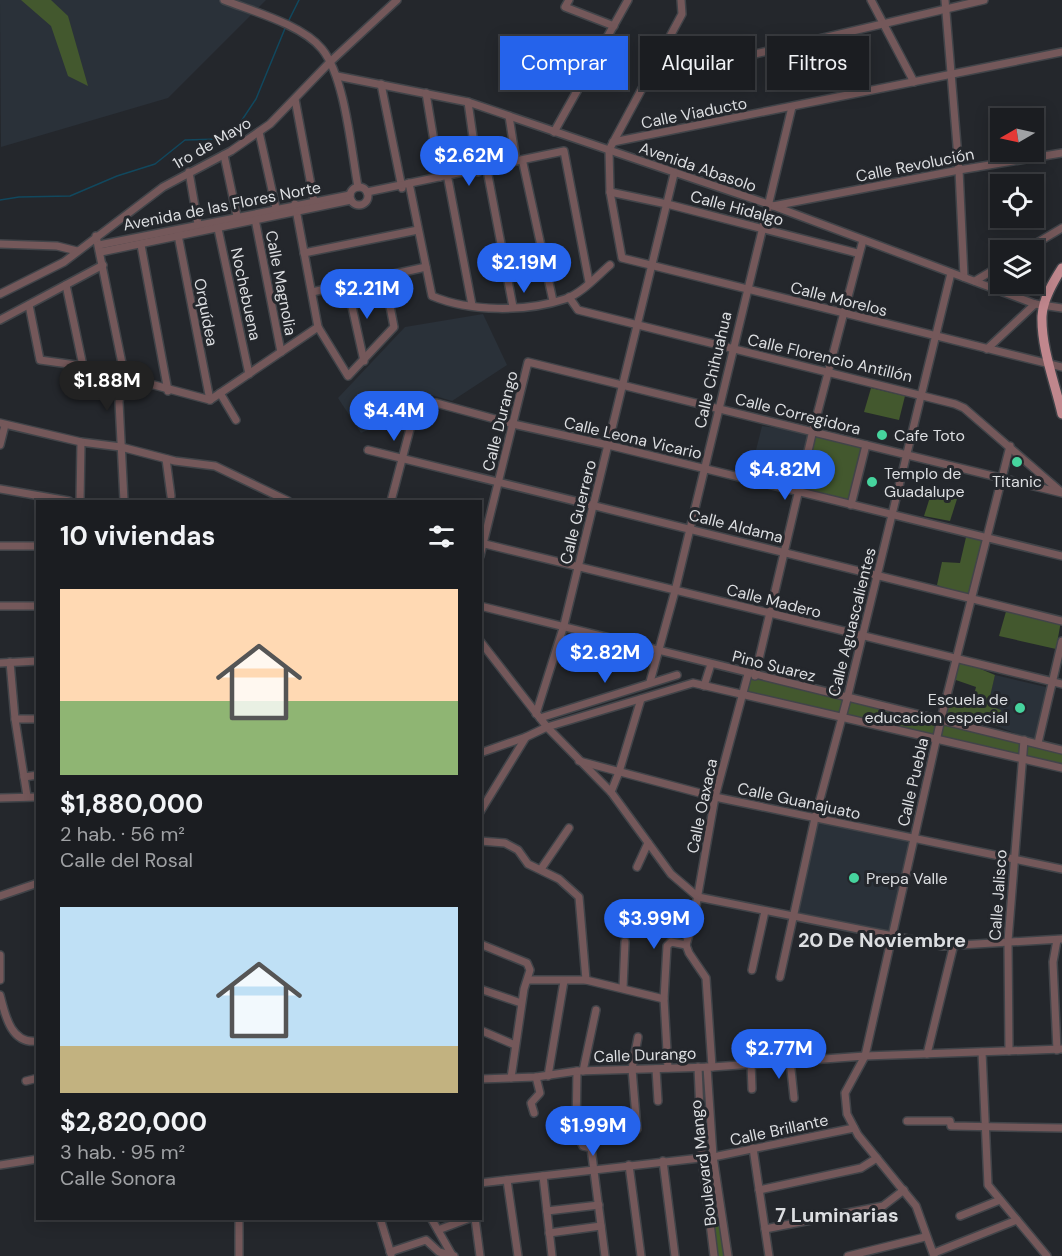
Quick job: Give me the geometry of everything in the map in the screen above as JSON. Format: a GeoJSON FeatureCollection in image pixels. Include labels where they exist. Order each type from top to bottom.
{"type":"FeatureCollection","features":[{"type":"Feature","properties":{"kind":"main road"},"geometry":{"type":"LineString","coordinates":[[1062,268],[1040,304],[1050,364],[1062,414]]}},
{"type":"Feature","properties":{"kind":"street"},"geometry":{"type":"LineString","coordinates":[[224,0],[279,21],[321,47],[335,74],[357,187],[350,198],[356,205],[362,205],[368,194]]}},
{"type":"Feature","properties":{"kind":"street","name":"1ro de Mayo"},"geometry":{"type":"LineString","coordinates":[[96,236],[163,187],[224,155],[270,124],[330,62],[397,0]]}},
{"type":"Feature","properties":{"kind":"street"},"geometry":{"type":"LineString","coordinates":[[608,36],[628,0]]}},
{"type":"Feature","properties":{"kind":"street"},"geometry":{"type":"LineString","coordinates":[[670,36],[682,14],[681,0]]}},
{"type":"Feature","properties":{"kind":"street"},"geometry":{"type":"LineString","coordinates":[[871,0],[914,82]]}},
{"type":"Feature","properties":{"kind":"street"},"geometry":{"type":"LineString","coordinates":[[755,54],[884,24],[945,3],[984,0]]}},
{"type":"Feature","properties":{"kind":"street"},"geometry":{"type":"LineString","coordinates":[[567,3],[614,26]]}},
{"type":"Feature","properties":{"kind":"street"},"geometry":{"type":"LineString","coordinates":[[945,3],[959,170],[964,277]]}},
{"type":"Feature","properties":{"kind":"street","name":"Calle Viaducto"},"geometry":{"type":"LineString","coordinates":[[613,142],[1062,52]]}},
{"type":"Feature","properties":{"kind":"street","name":"Avenida Abasolo"},"geometry":{"type":"LineString","coordinates":[[335,74],[468,102],[674,174],[771,205],[1040,304],[1062,308]]}},
{"type":"Feature","properties":{"kind":"street"},"geometry":{"type":"LineString","coordinates":[[381,84],[418,230],[432,296],[472,305],[513,307],[553,301],[569,297],[610,266]]}},
{"type":"Feature","properties":{"kind":"street"},"geometry":{"type":"LineString","coordinates":[[554,132],[578,90]]}},
{"type":"Feature","properties":{"kind":"street"},"geometry":{"type":"LineString","coordinates":[[610,192],[609,150],[640,90]]}},
{"type":"Feature","properties":{"kind":"street"},"geometry":{"type":"LineString","coordinates":[[426,93],[472,305]]}},
{"type":"Feature","properties":{"kind":"street"},"geometry":{"type":"LineString","coordinates":[[295,99],[314,201]]}},
{"type":"Feature","properties":{"kind":"street"},"geometry":{"type":"LineString","coordinates":[[468,102],[478,171]]}},
{"type":"Feature","properties":{"kind":"street","name":"Calle Chihuahua"},"geometry":{"type":"LineString","coordinates":[[650,682],[675,591],[746,291],[762,229],[771,205],[792,107]]}},
{"type":"Feature","properties":{"kind":"street"},"geometry":{"type":"LineString","coordinates":[[509,116],[553,301]]}},
{"type":"Feature","properties":{"kind":"street"},"geometry":{"type":"LineString","coordinates":[[259,132],[276,208]]}},
{"type":"Feature","properties":{"kind":"street"},"geometry":{"type":"LineString","coordinates":[[357,187],[368,194],[565,153],[589,282]]}},
{"type":"Feature","properties":{"kind":"street","name":"Calle Revolución"},"geometry":{"type":"LineString","coordinates":[[771,205],[1062,153]]}},
{"type":"Feature","properties":{"kind":"street"},"geometry":{"type":"LineString","coordinates":[[224,155],[237,216]]}},
{"type":"Feature","properties":{"kind":"street"},"geometry":{"type":"LineString","coordinates":[[478,171],[519,162]]}},
{"type":"Feature","properties":{"kind":"street"},"geometry":{"type":"LineString","coordinates":[[487,170],[513,307]]}},
{"type":"Feature","properties":{"kind":"street"},"geometry":{"type":"LineString","coordinates":[[189,172],[198,224]]}},
{"type":"Feature","properties":{"kind":"street","name":"Calle Guerrero"},"geometry":{"type":"LineString","coordinates":[[538,716],[564,625],[674,174]]}},
{"type":"Feature","properties":{"kind":"street","name":"Calle Hidalgo"},"geometry":{"type":"LineString","coordinates":[[610,192],[667,204],[857,253]]}},
{"type":"Feature","properties":{"kind":"street","name":"Calle Morelos"},"geometry":{"type":"LineString","coordinates":[[610,192],[622,258],[651,268],[1062,367]]}},
{"type":"Feature","properties":{"kind":"street","name":"Avenida de las Flores Norte"},"geometry":{"type":"LineString","coordinates":[[100,249],[176,228],[255,219],[314,201],[350,198]]}},
{"type":"Feature","properties":{"kind":"street","name":"Avenida de las Flores Norte"},"geometry":{"type":"LineString","coordinates":[[100,249],[178,238],[237,216],[276,208],[295,208],[350,198]]}},
{"type":"Feature","properties":{"kind":"street"},"geometry":{"type":"LineString","coordinates":[[295,208],[318,327],[348,376],[394,327],[384,275]]}},
{"type":"Feature","properties":{"kind":"street","name":"Calle Magnolia"},"geometry":{"type":"LineString","coordinates":[[255,219],[280,352]]}},
{"type":"Feature","properties":{"kind":"street","name":"Nochebuena"},"geometry":{"type":"LineString","coordinates":[[217,224],[249,374]]}},
{"type":"Feature","properties":{"kind":"street","name":"Orquídea"},"geometry":{"type":"LineString","coordinates":[[176,228],[210,400]]}},
{"type":"Feature","properties":{"kind":"street"},"geometry":{"type":"LineString","coordinates":[[1042,240],[1062,228]]}},
{"type":"Feature","properties":{"kind":"street"},"geometry":{"type":"LineString","coordinates":[[304,253],[418,230]]}},
{"type":"Feature","properties":{"kind":"street"},"geometry":{"type":"LineString","coordinates":[[0,294],[64,262],[96,236],[123,379],[119,402],[124,500]]}},
{"type":"Feature","properties":{"kind":"street","name":"Calle Oaxaca"},"geometry":{"type":"LineString","coordinates":[[686,945],[698,897],[715,797],[742,694],[751,675],[769,614],[827,371],[857,253],[863,240]]}},
{"type":"Feature","properties":{"kind":"street"},"geometry":{"type":"LineString","coordinates":[[0,244],[57,246],[77,250]]}},
{"type":"Feature","properties":{"kind":"street"},"geometry":{"type":"LineString","coordinates":[[141,245],[168,391]]}},
{"type":"Feature","properties":{"kind":"street"},"geometry":{"type":"LineString","coordinates":[[0,320],[103,266]]}},
{"type":"Feature","properties":{"kind":"street"},"geometry":{"type":"LineString","coordinates":[[312,292],[426,267]]}},
{"type":"Feature","properties":{"kind":"street"},"geometry":{"type":"LineString","coordinates":[[975,281],[990,272]]}},
{"type":"Feature","properties":{"kind":"street","name":"Calle Aguascalientes"},"geometry":{"type":"LineString","coordinates":[[780,977],[815,818],[848,699],[951,273]]}},
{"type":"Feature","properties":{"kind":"street"},"geometry":{"type":"LineString","coordinates":[[346,284],[364,361]]}},
{"type":"Feature","properties":{"kind":"street"},"geometry":{"type":"LineString","coordinates":[[66,285],[83,366]]}},
{"type":"Feature","properties":{"kind":"street","name":"Calle Florencio Antillón"},"geometry":{"type":"LineString","coordinates":[[569,297],[578,310],[922,394],[964,408],[1062,492]]}},
{"type":"Feature","properties":{"kind":"street"},"geometry":{"type":"LineString","coordinates":[[987,349],[1040,304]]}},
{"type":"Feature","properties":{"kind":"street"},"geometry":{"type":"LineString","coordinates":[[29,305],[40,360],[83,366],[123,379],[210,400],[318,327]]}},
{"type":"Feature","properties":{"kind":"street","name":"Calle Corregidora"},"geometry":{"type":"LineString","coordinates":[[528,362],[1062,492]]}},
{"type":"Feature","properties":{"kind":"street","name":"Calle Durango"},"geometry":{"type":"LineString","coordinates":[[482,543],[528,362]]}},
{"type":"Feature","properties":{"kind":"street"},"geometry":{"type":"LineString","coordinates":[[220,393],[236,420]]}},
{"type":"Feature","properties":{"kind":"street","name":"Calle Leona Vicario"},"geometry":{"type":"LineString","coordinates":[[426,404],[436,403],[513,424],[704,468],[1062,556]]}},
{"type":"Feature","properties":{"kind":"street"},"geometry":{"type":"LineString","coordinates":[[0,445],[2,424],[81,442],[121,447],[166,459],[215,466],[286,500]]}},
{"type":"Feature","properties":{"kind":"street"},"geometry":{"type":"LineString","coordinates":[[391,500],[410,429]]}},
{"type":"Feature","properties":{"kind":"street"},"geometry":{"type":"LineString","coordinates":[[80,500],[81,442]]}},
{"type":"Feature","properties":{"kind":"street"},"geometry":{"type":"LineString","coordinates":[[851,505],[866,445]]}},
{"type":"Feature","properties":{"kind":"street","name":"Calle Puebla"},"geometry":{"type":"LineString","coordinates":[[854,1128],[847,1114],[845,1093],[865,1056],[941,719],[973,600],[1010,446]]}},
{"type":"Feature","properties":{"kind":"street","name":"Calle Aldama"},"geometry":{"type":"LineString","coordinates":[[368,450],[1062,621]]}},
{"type":"Feature","properties":{"kind":"street"},"geometry":{"type":"LineString","coordinates":[[166,459],[171,496]]}},
{"type":"Feature","properties":{"kind":"street"},"geometry":{"type":"LineString","coordinates":[[0,489],[63,500]]}},
{"type":"Feature","properties":{"kind":"street","name":"Calle Madero"},"geometry":{"type":"LineString","coordinates":[[482,543],[1062,684]]}},
{"type":"Feature","properties":{"kind":"street"},"geometry":{"type":"LineString","coordinates":[[0,546],[36,546]]}},
{"type":"Feature","properties":{"kind":"street"},"geometry":{"type":"LineString","coordinates":[[0,606],[36,606]]}},
{"type":"Feature","properties":{"kind":"street","name":"Pino Suarez"},"geometry":{"type":"LineString","coordinates":[[482,606],[564,625],[751,675],[1062,750]]}},
{"type":"Feature","properties":{"kind":"street"},"geometry":{"type":"LineString","coordinates":[[1038,744],[1062,641]]}},
{"type":"Feature","properties":{"kind":"street"},"geometry":{"type":"LineString","coordinates":[[482,644],[547,727],[610,792],[671,874],[698,897],[892,938],[943,946],[1060,940],[1053,963],[1060,1050]]}},
{"type":"Feature","properties":{"kind":"street"},"geometry":{"type":"LineString","coordinates":[[0,663],[36,661]]}},
{"type":"Feature","properties":{"kind":"street"},"geometry":{"type":"LineString","coordinates":[[10,662],[15,719],[27,796]]}},
{"type":"Feature","properties":{"kind":"street"},"geometry":{"type":"LineString","coordinates":[[704,686],[711,664]]}},
{"type":"Feature","properties":{"kind":"street"},"geometry":{"type":"LineString","coordinates":[[538,716],[677,675]]}},
{"type":"Feature","properties":{"kind":"street"},"geometry":{"type":"LineString","coordinates":[[482,752],[547,727],[693,683],[1062,768]]}},
{"type":"Feature","properties":{"kind":"street"},"geometry":{"type":"LineString","coordinates":[[610,792],[620,772],[641,699]]}},
{"type":"Feature","properties":{"kind":"street"},"geometry":{"type":"LineString","coordinates":[[15,719],[36,719]]}},
{"type":"Feature","properties":{"kind":"street"},"geometry":{"type":"LineString","coordinates":[[482,808],[525,737]]}},
{"type":"Feature","properties":{"kind":"street","name":"Calle Jalisco"},"geometry":{"type":"LineString","coordinates":[[1009,1051],[1008,941],[1024,740]]}},
{"type":"Feature","properties":{"kind":"street","name":"Calle Guanajuato"},"geometry":{"type":"LineString","coordinates":[[578,761],[715,797],[1062,869]]}},
{"type":"Feature","properties":{"kind":"street"},"geometry":{"type":"LineString","coordinates":[[24,777],[36,775]]}},
{"type":"Feature","properties":{"kind":"street"},"geometry":{"type":"LineString","coordinates":[[0,798],[36,797]]}},
{"type":"Feature","properties":{"kind":"street"},"geometry":{"type":"LineString","coordinates":[[541,869],[569,828]]}},
{"type":"Feature","properties":{"kind":"street"},"geometry":{"type":"LineString","coordinates":[[482,841],[505,843],[518,850],[528,864],[559,879],[579,897],[586,980]]}},
{"type":"Feature","properties":{"kind":"street"},"geometry":{"type":"LineString","coordinates":[[637,867],[648,843]]}},
{"type":"Feature","properties":{"kind":"street"},"geometry":{"type":"LineString","coordinates":[[0,896],[36,884]]}},
{"type":"Feature","properties":{"kind":"street"},"geometry":{"type":"LineString","coordinates":[[752,970],[765,911]]}},
{"type":"Feature","properties":{"kind":"street"},"geometry":{"type":"LineString","coordinates":[[622,988],[625,942]]}},
{"type":"Feature","properties":{"kind":"street"},"geometry":{"type":"LineString","coordinates":[[668,1068],[664,999],[667,945],[671,942],[686,945]]}},
{"type":"Feature","properties":{"kind":"street"},"geometry":{"type":"LineString","coordinates":[[927,1054],[954,944]]}},
{"type":"Feature","properties":{"kind":"street"},"geometry":{"type":"LineString","coordinates":[[482,945],[527,963],[530,970],[521,1003],[511,1078]]}},
{"type":"Feature","properties":{"kind":"street","name":"Boulevard Mango"},"geometry":{"type":"LineString","coordinates":[[686,945],[688,953],[706,978],[710,1067],[708,1157],[728,1256]]}},
{"type":"Feature","properties":{"kind":"street"},"geometry":{"type":"LineString","coordinates":[[0,955],[0,980]]}},
{"type":"Feature","properties":{"kind":"street"},"geometry":{"type":"LineString","coordinates":[[528,980],[586,980],[664,999]]}},
{"type":"Feature","properties":{"kind":"street"},"geometry":{"type":"LineString","coordinates":[[548,1076],[564,981]]}},
{"type":"Feature","properties":{"kind":"street"},"geometry":{"type":"LineString","coordinates":[[482,990],[521,1003]]}},
{"type":"Feature","properties":{"kind":"street"},"geometry":{"type":"LineString","coordinates":[[0,995],[7,1024],[20,1038],[30,1042],[36,1041]]}},
{"type":"Feature","properties":{"kind":"street"},"geometry":{"type":"LineString","coordinates":[[596,1010],[580,1071],[576,1132],[583,1146],[591,1148],[605,1256]]}},
{"type":"Feature","properties":{"kind":"street"},"geometry":{"type":"LineString","coordinates":[[482,1031],[515,1046]]}},
{"type":"Feature","properties":{"kind":"street"},"geometry":{"type":"LineString","coordinates":[[637,1129],[632,1069],[638,1037]]}},
{"type":"Feature","properties":{"kind":"street","name":"Calle Durango"},"geometry":{"type":"LineString","coordinates":[[482,1080],[548,1076],[580,1071],[710,1067],[865,1056],[1060,1050]]}},
{"type":"Feature","properties":{"kind":"street"},"geometry":{"type":"LineString","coordinates":[[982,1052],[988,1185],[1047,1256]]}},
{"type":"Feature","properties":{"kind":"street"},"geometry":{"type":"LineString","coordinates":[[790,1060],[794,1098]]}},
{"type":"Feature","properties":{"kind":"street"},"geometry":{"type":"LineString","coordinates":[[751,1063],[752,1089]]}},
{"type":"Feature","properties":{"kind":"street","name":"Boulevard Mango"},"geometry":{"type":"LineString","coordinates":[[698,1067],[708,1157],[714,1256]]}},
{"type":"Feature","properties":{"kind":"street"},"geometry":{"type":"LineString","coordinates":[[656,1069],[658,1101]]}},
{"type":"Feature","properties":{"kind":"street"},"geometry":{"type":"LineString","coordinates":[[534,1113],[531,1103],[540,1093],[536,1077]]}},
{"type":"Feature","properties":{"kind":"street"},"geometry":{"type":"LineString","coordinates":[[26,1081],[36,1078]]}},
{"type":"Feature","properties":{"kind":"street"},"geometry":{"type":"LineString","coordinates":[[907,1121],[950,1121],[951,1126],[1062,1128]]}},
{"type":"Feature","properties":{"kind":"street"},"geometry":{"type":"LineString","coordinates":[[854,1128],[916,1206],[925,1237],[934,1254],[1017,1220]]}},
{"type":"Feature","properties":{"kind":"street","name":"Calle Brillante"},"geometry":{"type":"LineString","coordinates":[[482,1183],[708,1157],[854,1128]]}},
{"type":"Feature","properties":{"kind":"street"},"geometry":{"type":"LineString","coordinates":[[753,1148],[769,1256]]}},
{"type":"Feature","properties":{"kind":"street"},"geometry":{"type":"LineString","coordinates":[[759,1190],[861,1168],[877,1158]]}},
{"type":"Feature","properties":{"kind":"street"},"geometry":{"type":"LineString","coordinates":[[0,1165],[36,1159]]}},
{"type":"Feature","properties":{"kind":"street"},"geometry":{"type":"LineString","coordinates":[[663,1161],[675,1256]]}},
{"type":"Feature","properties":{"kind":"street"},"geometry":{"type":"LineString","coordinates":[[629,1165],[641,1256]]}},
{"type":"Feature","properties":{"kind":"street"},"geometry":{"type":"LineString","coordinates":[[543,1176],[552,1256]]}},
{"type":"Feature","properties":{"kind":"street"},"geometry":{"type":"LineString","coordinates":[[507,1180],[518,1256]]}},
{"type":"Feature","properties":{"kind":"street"},"geometry":{"type":"LineString","coordinates":[[765,1229],[883,1206],[904,1190]]}},
{"type":"Feature","properties":{"kind":"street"},"geometry":{"type":"LineString","coordinates":[[960,1216],[1000,1200]]}},
{"type":"Feature","properties":{"kind":"street"},"geometry":{"type":"LineString","coordinates":[[547,1212],[598,1205]]}},
{"type":"Feature","properties":{"kind":"street"},"geometry":{"type":"LineString","coordinates":[[239,1220],[239,1256]]}},
{"type":"Feature","properties":{"kind":"street"},"geometry":{"type":"LineString","coordinates":[[381,1220],[391,1254],[426,1240],[439,1252],[453,1256]]}},
{"type":"Feature","properties":{"kind":"street"},"geometry":{"type":"LineString","coordinates":[[432,1220],[453,1256]]}},
{"type":"Feature","properties":{"kind":"street"},"geometry":{"type":"LineString","coordinates":[[438,1230],[465,1220]]}},
{"type":"Feature","properties":{"kind":"street"},"geometry":{"type":"LineString","coordinates":[[476,1220],[480,1256]]}},
{"type":"Feature","properties":{"kind":"street"},"geometry":{"type":"LineString","coordinates":[[549,1233],[601,1226]]}},
{"type":"Feature","properties":{"kind":"street"},"geometry":{"type":"LineString","coordinates":[[848,1256],[887,1252],[925,1237]]}},
{"type":"Feature","properties":{"kind":"shaded area"},"geometry":{"type":"Polygon","coordinates":[[[0,0],[266,0],[168,98],[1,147],[0,0]]]}},
{"type":"Feature","properties":{"kind":"shaded area"},"geometry":{"type":"Polygon","coordinates":[[[483,314],[507,365],[452,401],[428,394],[400,416],[361,433],[338,398],[405,327],[483,314]]]}},
{"type":"Feature","properties":{"kind":"shaded area"},"geometry":{"type":"Polygon","coordinates":[[[762,426],[813,432],[799,492],[750,474],[762,426]]]}},
{"type":"Feature","properties":{"kind":"shaded area","name":"Escuela de educacion especial"},"geometry":{"type":"Polygon","coordinates":[[[995,675],[1050,688],[1037,742],[997,726],[1001,710],[987,706],[995,675]]]}},
{"type":"Feature","properties":{"kind":"shaded area","name":"Prepa Valle"},"geometry":{"type":"Polygon","coordinates":[[[815,818],[914,839],[892,938],[794,917],[815,818]]]}},
{"type":"Feature","properties":{"kind":"green space"},"geometry":{"type":"Polygon","coordinates":[[[21,0],[51,0],[68,16],[88,86],[68,76],[51,26],[21,0]]]}},
{"type":"Feature","properties":{"kind":"green space"},"geometry":{"type":"Polygon","coordinates":[[[871,388],[905,396],[899,420],[864,412],[871,388]]]}},
{"type":"Feature","properties":{"kind":"green space"},"geometry":{"type":"Polygon","coordinates":[[[813,432],[866,445],[851,505],[799,492],[813,432]]]}},
{"type":"Feature","properties":{"kind":"green space"},"geometry":{"type":"Polygon","coordinates":[[[931,494],[957,499],[950,521],[924,516],[931,494]]]}},
{"type":"Feature","properties":{"kind":"green space"},"geometry":{"type":"Polygon","coordinates":[[[967,533],[988,538],[973,600],[937,585],[942,562],[960,563],[967,533]]]}},
{"type":"Feature","properties":{"kind":"green space"},"geometry":{"type":"Polygon","coordinates":[[[1007,608],[1061,621],[1056,649],[999,636],[1007,608]]]}},
{"type":"Feature","properties":{"kind":"green space"},"geometry":{"type":"Polygon","coordinates":[[[959,660],[995,675],[988,705],[1001,710],[997,726],[944,715],[951,696],[973,699],[976,687],[953,679],[959,660]]]}},
{"type":"Feature","properties":{"kind":"green space"},"geometry":{"type":"Polygon","coordinates":[[[748,674],[1062,750],[1062,768],[743,695],[748,674]]]}},
{"type":"Feature","properties":{"kind":"green space"},"geometry":{"type":"Polygon","coordinates":[[[713,1156],[728,1256],[714,1256],[702,1157],[713,1156]]]}},
{"type":"Feature","properties":{"kind":"waterway"},"geometry":{"type":"LineString","coordinates":[[288,22],[299,0]]}},
{"type":"Feature","properties":{"kind":"waterway"},"geometry":{"type":"LineString","coordinates":[[0,200],[19,197],[70,196],[117,176],[155,164],[185,140],[220,139],[240,123],[256,99],[286,26]]}},
{"type":"Feature","properties":{"kind":"place","name":"Cafe Toto"},"geometry":{"type":"Point","coordinates":[882,435]}},
{"type":"Feature","properties":{"kind":"place","name":"Titanic"},"geometry":{"type":"Point","coordinates":[1017,462]}},
{"type":"Feature","properties":{"kind":"place","name":"Templo de Guadalupe"},"geometry":{"type":"Point","coordinates":[872,482]}},
{"type":"Feature","properties":{"kind":"place","name":"Escuela de educacion especial"},"geometry":{"type":"Point","coordinates":[1020,708]}},
{"type":"Feature","properties":{"kind":"place","name":"Prepa Valle"},"geometry":{"type":"Point","coordinates":[854,878]}},
{"type":"Feature","properties":{"kind":"district","name":"20 De Noviembre"},"geometry":{"type":"Point","coordinates":[882,940]}},
{"type":"Feature","properties":{"kind":"district","name":"7 Luminarias"},"geometry":{"type":"Point","coordinates":[837,1215]}}]}
